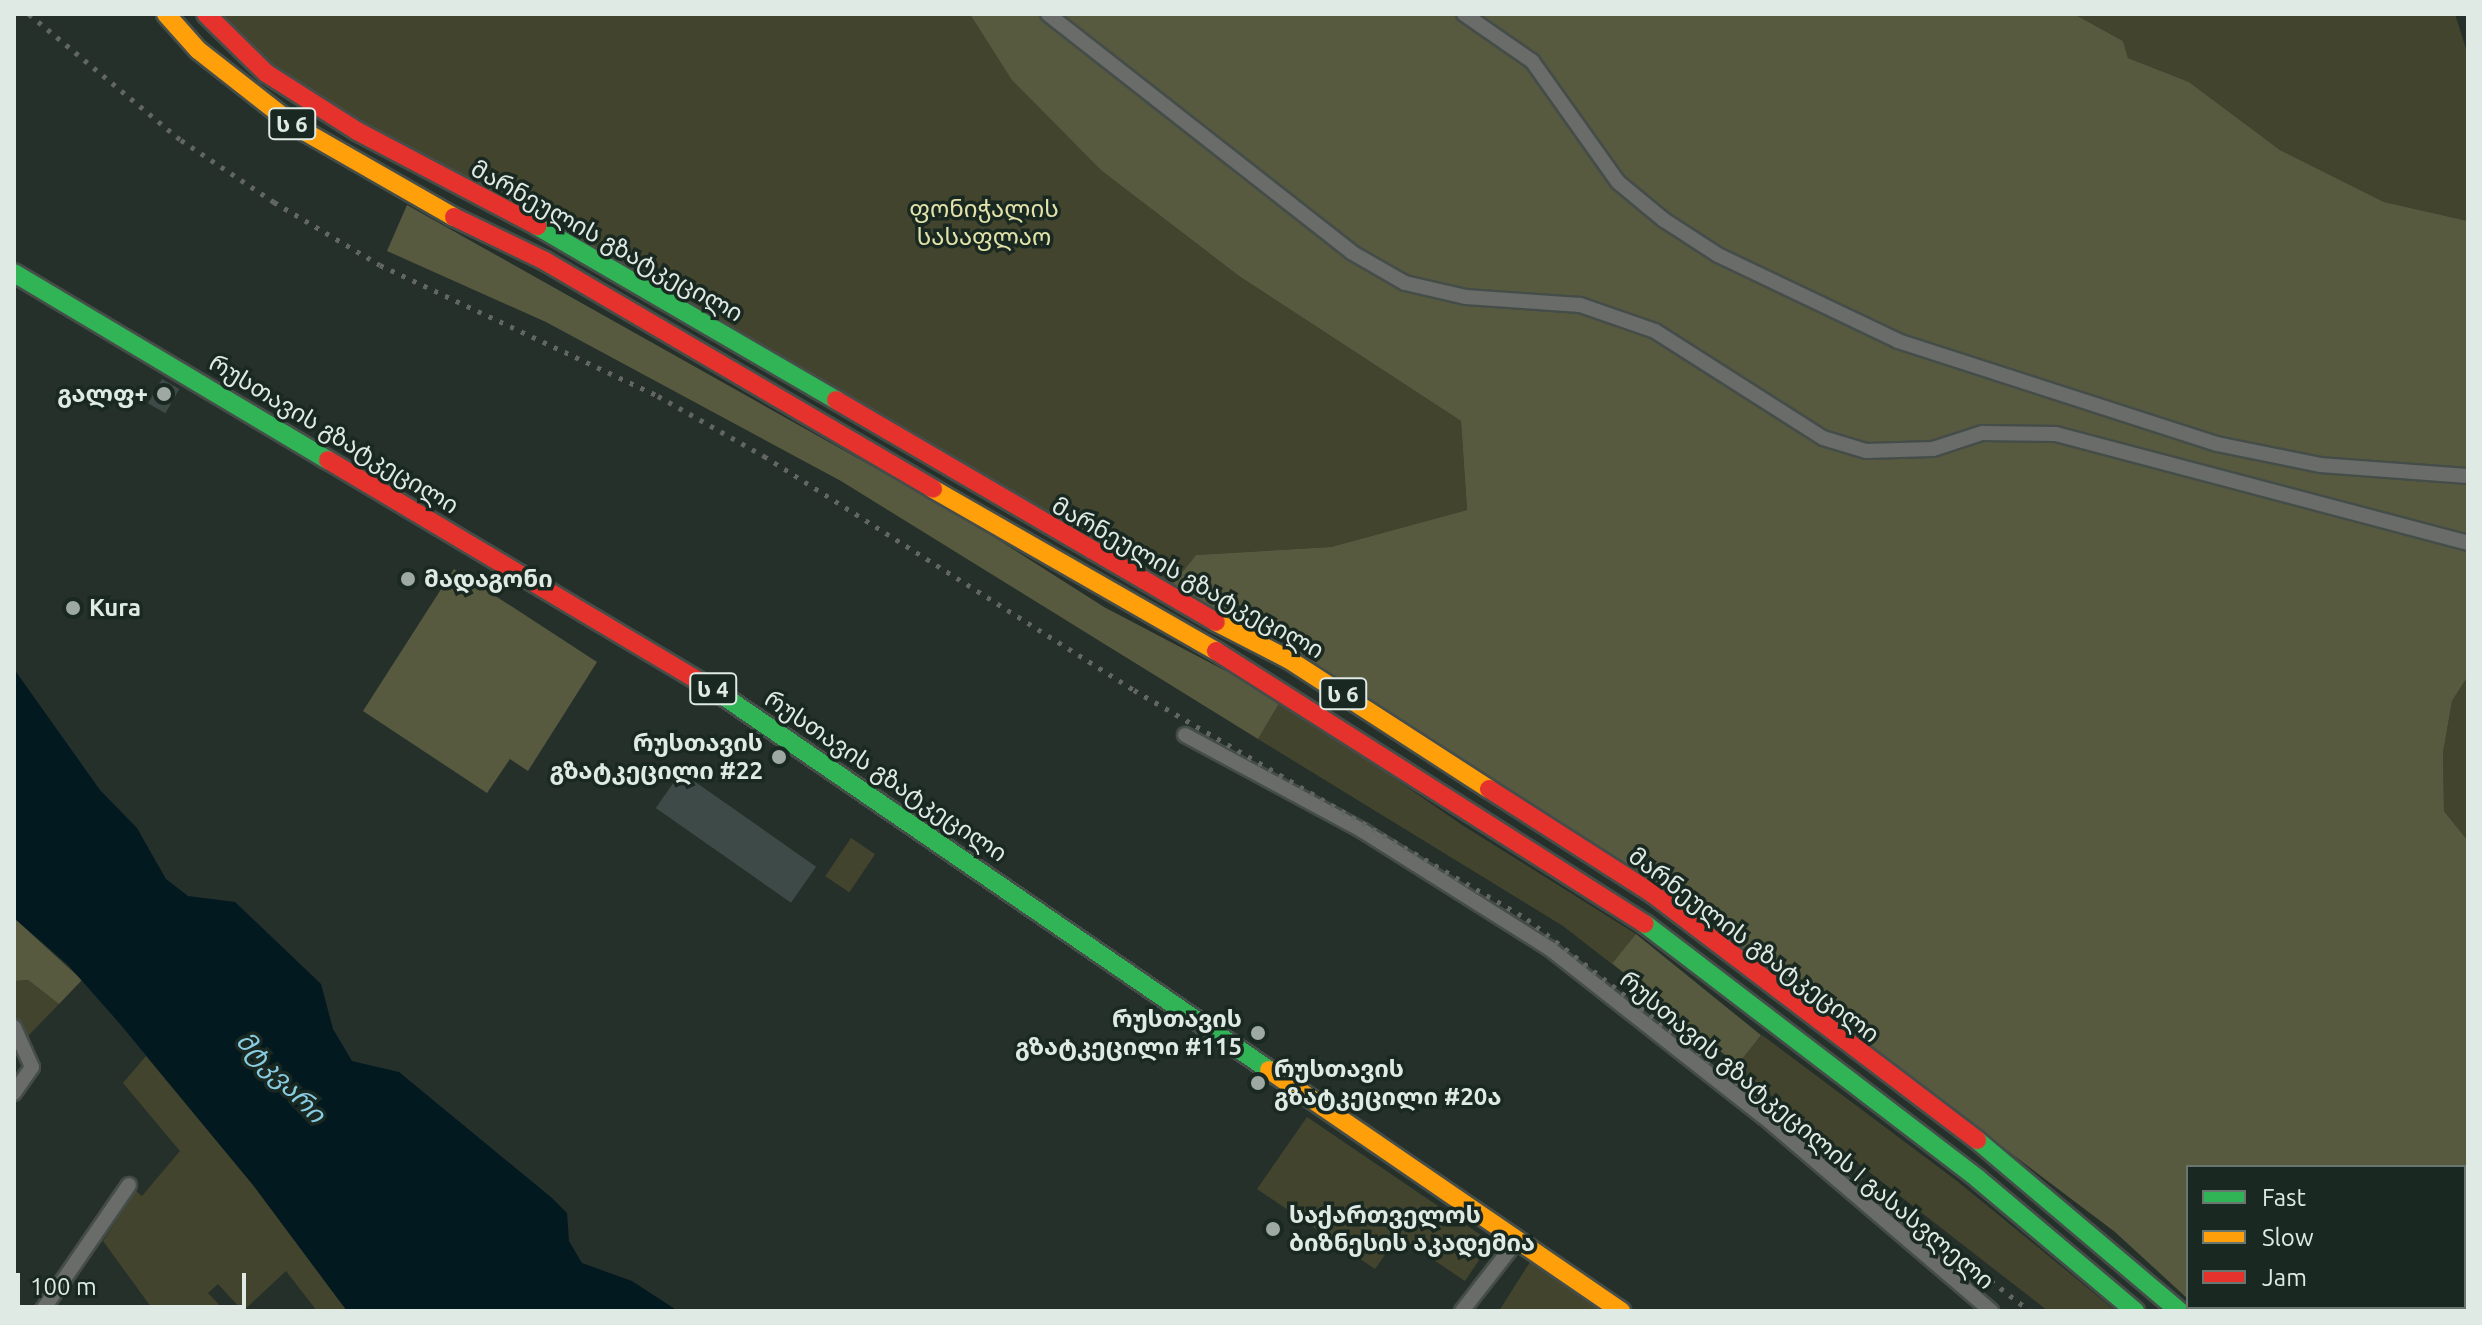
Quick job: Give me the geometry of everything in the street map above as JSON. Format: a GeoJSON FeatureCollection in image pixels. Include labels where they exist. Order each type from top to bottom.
{"type":"FeatureCollection","features":[{"type":"Feature","properties":{"kind":"highway","name":"მარნეულის გზატკეცილი"},"geometry":{"type":"LineString","coordinates":[[166,14],[198,50],[295,126],[574,278],[1155,620],[1253,669],[1627,911],[1977,1178],[2135,1311]]}},
{"type":"Feature","properties":{"kind":"highway","name":"მარნეულის გზატკეცილი"},"geometry":{"type":"LineString","coordinates":[[206,14],[266,73],[357,131],[620,270],[1151,589],[1288,659],[1653,894],[1895,1083],[1966,1130],[2179,1311]]}},
{"type":"Feature","properties":{"kind":"highway"},"geometry":{"type":"LineString","coordinates":[[574,278],[588,252]]}},
{"type":"Feature","properties":{"kind":"highway"},"geometry":{"type":"LineString","coordinates":[[607,298],[620,270]]}},
{"type":"Feature","properties":{"kind":"highway","name":"რუსთავის გზატკეცილი"},"geometry":{"type":"LineString","coordinates":[[14,273],[714,690],[1621,1311]]}},
{"type":"Feature","properties":{"kind":"street"},"geometry":{"type":"LineString","coordinates":[[1048,14],[1351,252],[1405,283],[1466,297],[1580,305],[1655,331],[1823,438],[1866,451],[1933,449],[1982,433],[2056,434],[2468,543]]}},
{"type":"Feature","properties":{"kind":"street"},"geometry":{"type":"LineString","coordinates":[[1464,14],[1532,61],[1618,182],[1664,220],[1718,255],[1898,341],[2217,444],[2320,465],[2468,476]]}},
{"type":"Feature","properties":{"kind":"street","name":"რუსთავის გზატკეცილის I გასასვლელი"},"geometry":{"type":"LineString","coordinates":[[1185,735],[1363,831],[1549,948],[1764,1117],[1991,1311]]}},
{"type":"Feature","properties":{"kind":"street"},"geometry":{"type":"LineString","coordinates":[[14,1027],[32,1067],[14,1093]]}},
{"type":"Feature","properties":{"kind":"street"},"geometry":{"type":"LineString","coordinates":[[42,1311],[129,1185]]}},
{"type":"Feature","properties":{"kind":"street"},"geometry":{"type":"LineString","coordinates":[[1462,1311],[1518,1239]]}},
{"type":"Feature","properties":{"kind":"green space","name":"ფონიჭალის სასაფლაო"},"geometry":{"type":"Polygon","coordinates":[[[215,14],[970,14],[1102,171],[1239,276],[1461,421],[1467,510],[1331,547],[1196,555],[1167,591],[328,108],[264,64],[215,14]]]}},
{"type":"Feature","properties":{"kind":"green space"},"geometry":{"type":"Polygon","coordinates":[[[970,14],[2074,14],[2123,41],[2128,58],[2189,82],[2280,150],[2384,202],[2468,221],[2468,676],[2452,701],[2443,753],[2444,811],[2468,841],[2468,1311],[2202,1311],[2200,1309],[2466,1309],[2466,1165],[2186,1165],[2186,1297],[2115,1232],[1709,925],[1167,591],[1196,555],[1331,547],[1467,510],[1461,421],[1239,276],[1102,171],[1012,80],[970,14]]]}},
{"type":"Feature","properties":{"kind":"green space"},"geometry":{"type":"Polygon","coordinates":[[[2074,14],[2455,14],[2468,55],[2468,221],[2384,202],[2280,150],[2189,82],[2128,58],[2123,41],[2074,14]]]}},
{"type":"Feature","properties":{"kind":"green space"},"geometry":{"type":"Polygon","coordinates":[[[407,205],[966,519],[1104,607],[1281,700],[1258,739],[841,481],[546,322],[387,251],[407,205]]]}},
{"type":"Feature","properties":{"kind":"green space"},"geometry":{"type":"Polygon","coordinates":[[[454,569],[597,662],[528,771],[510,759],[487,793],[363,711],[454,569]]]}},
{"type":"Feature","properties":{"kind":"green space"},"geometry":{"type":"Polygon","coordinates":[[[2468,676],[2468,841],[2444,811],[2443,753],[2452,701],[2468,676]]]}},
{"type":"Feature","properties":{"kind":"green space"},"geometry":{"type":"Polygon","coordinates":[[[1281,700],[1462,825],[1636,934],[1612,964],[1563,926],[1258,739],[1281,700]]]}},
{"type":"Feature","properties":{"kind":"green space"},"geometry":{"type":"Polygon","coordinates":[[[851,838],[875,854],[849,892],[825,876],[851,838]]]}},
{"type":"Feature","properties":{"kind":"green space"},"geometry":{"type":"Polygon","coordinates":[[[14,918],[82,980],[59,1004],[28,980],[14,981],[14,918]]]}},
{"type":"Feature","properties":{"kind":"green space"},"geometry":{"type":"Polygon","coordinates":[[[1636,934],[1761,1035],[1737,1065],[1612,964],[1636,934]]]}},
{"type":"Feature","properties":{"kind":"green space"},"geometry":{"type":"Polygon","coordinates":[[[28,980],[59,1004],[28,1036],[14,1022],[14,981],[28,980]]]}},
{"type":"Feature","properties":{"kind":"green space"},"geometry":{"type":"Polygon","coordinates":[[[1762,1035],[1957,1181],[2116,1311],[2048,1311],[1733,1066],[1762,1035]]]}},
{"type":"Feature","properties":{"kind":"green space"},"geometry":{"type":"Polygon","coordinates":[[[146,1056],[253,1185],[347,1311],[317,1311],[286,1271],[243,1311],[218,1284],[208,1293],[225,1311],[154,1311],[103,1241],[136,1191],[142,1196],[180,1151],[123,1083],[146,1056]]]}},
{"type":"Feature","properties":{"kind":"green space"},"geometry":{"type":"Polygon","coordinates":[[[1307,1117],[1491,1242],[1465,1281],[1398,1236],[1375,1269],[1257,1189],[1307,1117]]]}},
{"type":"Feature","properties":{"kind":"green space"},"geometry":{"type":"Polygon","coordinates":[[[1530,1262],[1601,1311],[1499,1311],[1530,1262]]]}},
{"type":"Feature","properties":{"kind":"water","name":"მტკვარი"},"geometry":{"type":"Polygon","coordinates":[[[14,669],[100,790],[137,828],[166,879],[188,896],[235,902],[321,984],[333,1029],[352,1061],[399,1072],[552,1198],[567,1213],[569,1241],[582,1263],[632,1281],[678,1311],[347,1311],[253,1185],[120,1024],[68,965],[14,918],[14,669]]]}},
{"type":"Feature","properties":{"kind":"building","name":"გალფ+"},"geometry":{"type":"Polygon","coordinates":[[[162,379],[179,389],[165,413],[148,403],[162,379]]]}},
{"type":"Feature","properties":{"kind":"building"},"geometry":{"type":"Polygon","coordinates":[[[681,772],[816,867],[791,903],[656,808],[681,772]]]}},
{"type":"Feature","properties":{"kind":"railway"},"geometry":{"type":"LineString","coordinates":[[29,14],[181,140],[274,202],[380,265],[658,396],[764,456],[1134,690],[1527,919],[2030,1311]]}},
{"type":"Feature","properties":{"kind":"traffic: fast"},"geometry":{"type":"LineString","coordinates":[[537,226],[836,400]]}},
{"type":"Feature","properties":{"kind":"traffic: fast"},"geometry":{"type":"LineString","coordinates":[[14,273],[328,460]]}},
{"type":"Feature","properties":{"kind":"traffic: fast"},"geometry":{"type":"LineString","coordinates":[[722,695],[1269,1070]]}},
{"type":"Feature","properties":{"kind":"traffic: fast"},"geometry":{"type":"LineString","coordinates":[[1645,924],[1977,1178],[2135,1311]]}},
{"type":"Feature","properties":{"kind":"traffic: fast"},"geometry":{"type":"LineString","coordinates":[[1977,1140],[2179,1311]]}},
{"type":"Feature","properties":{"kind":"traffic: slow"},"geometry":{"type":"LineString","coordinates":[[166,14],[198,50],[295,126],[454,217]]}},
{"type":"Feature","properties":{"kind":"traffic: slow"},"geometry":{"type":"LineString","coordinates":[[933,489],[1216,651]]}},
{"type":"Feature","properties":{"kind":"traffic: slow"},"geometry":{"type":"LineString","coordinates":[[1216,622],[1288,659],[1489,789]]}},
{"type":"Feature","properties":{"kind":"traffic: slow"},"geometry":{"type":"LineString","coordinates":[[1269,1070],[1621,1311]]}},
{"type":"Feature","properties":{"kind":"traffic: jam"},"geometry":{"type":"LineString","coordinates":[[206,14],[266,73],[357,131],[537,226]]}},
{"type":"Feature","properties":{"kind":"traffic: jam"},"geometry":{"type":"LineString","coordinates":[[454,217],[545,261],[933,489]]}},
{"type":"Feature","properties":{"kind":"traffic: jam"},"geometry":{"type":"LineString","coordinates":[[836,400],[1216,622]]}},
{"type":"Feature","properties":{"kind":"traffic: jam"},"geometry":{"type":"LineString","coordinates":[[328,460],[722,695]]}},
{"type":"Feature","properties":{"kind":"traffic: jam"},"geometry":{"type":"LineString","coordinates":[[1216,651],[1645,924]]}},
{"type":"Feature","properties":{"kind":"traffic: jam"},"geometry":{"type":"LineString","coordinates":[[1489,789],[1653,894],[1977,1140]]}},
{"type":"Feature","properties":{"kind":"place","name":"გალფ+"},"geometry":{"type":"Point","coordinates":[164,394]}},
{"type":"Feature","properties":{"kind":"place","name":"მადაგონი"},"geometry":{"type":"Point","coordinates":[408,579]}},
{"type":"Feature","properties":{"kind":"place","name":"Kura"},"geometry":{"type":"Point","coordinates":[73,608]}},
{"type":"Feature","properties":{"kind":"place","name":"რუსთავის გზატკეცილი #22"},"geometry":{"type":"Point","coordinates":[779,757]}},
{"type":"Feature","properties":{"kind":"place","name":"რუსთავის გზატკეცილი #115"},"geometry":{"type":"Point","coordinates":[1258,1033]}},
{"type":"Feature","properties":{"kind":"place","name":"რუსთავის გზატკეცილი #20ა"},"geometry":{"type":"Point","coordinates":[1258,1083]}},
{"type":"Feature","properties":{"kind":"place","name":"საქართველოს ბიზნესის აკადემია"},"geometry":{"type":"Point","coordinates":[1273,1229]}}]}
